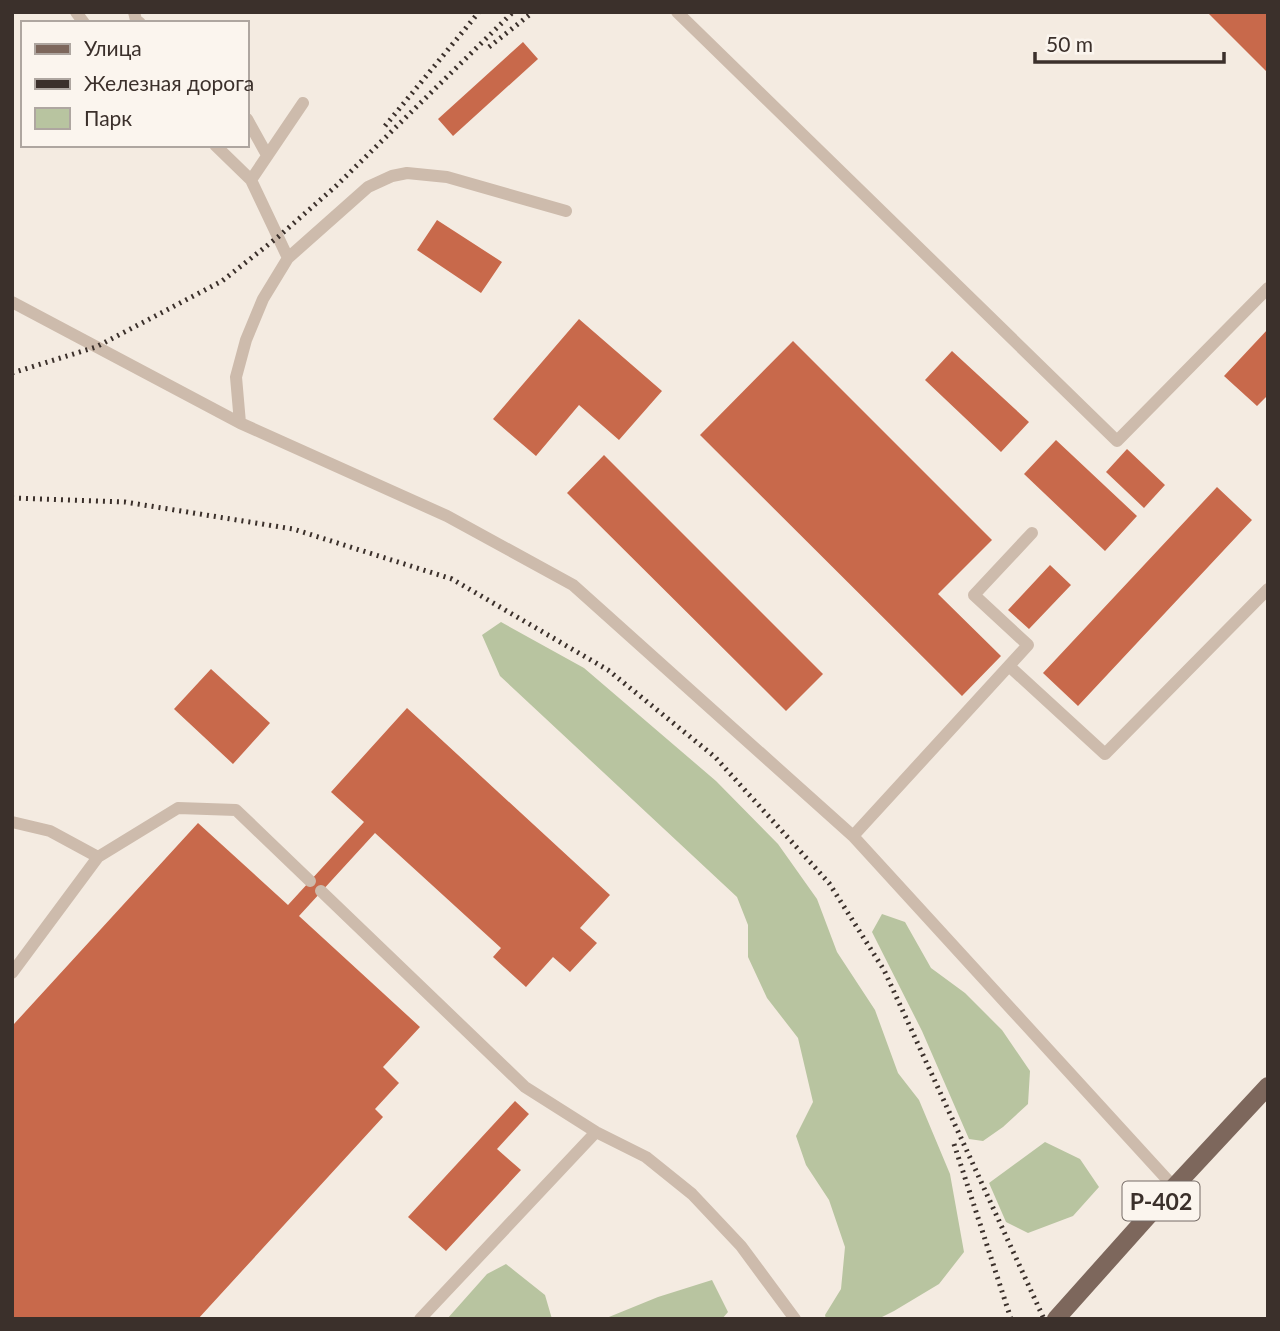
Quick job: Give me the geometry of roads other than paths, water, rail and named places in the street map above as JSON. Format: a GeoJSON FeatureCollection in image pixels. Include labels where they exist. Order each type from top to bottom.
{"type":"FeatureCollection","features":[{"type":"Feature","properties":{"kind":"main road","name":"Р-402"},"geometry":{"type":"LineString","coordinates":[[1056,1319],[1268,1086]]}},
{"type":"Feature","properties":{"kind":"lane"},"geometry":{"type":"LineString","coordinates":[[677,12],[1117,441],[1268,288]]}},
{"type":"Feature","properties":{"kind":"lane"},"geometry":{"type":"LineString","coordinates":[[251,180],[303,103]]}},
{"type":"Feature","properties":{"kind":"lane"},"geometry":{"type":"LineString","coordinates":[[248,121],[267,155]]}},
{"type":"Feature","properties":{"kind":"lane"},"geometry":{"type":"LineString","coordinates":[[217,147],[251,180],[288,258]]}},
{"type":"Feature","properties":{"kind":"lane"},"geometry":{"type":"LineString","coordinates":[[240,423],[236,377],[246,340],[263,299],[288,258],[368,187],[392,176],[407,173],[446,177],[566,211]]}},
{"type":"Feature","properties":{"kind":"lane"},"geometry":{"type":"LineString","coordinates":[[12,302],[240,423],[447,516],[573,585],[853,836],[1174,1187]]}},
{"type":"Feature","properties":{"kind":"lane"},"geometry":{"type":"LineString","coordinates":[[853,836],[1028,645],[974,596],[1032,533]]}},
{"type":"Feature","properties":{"kind":"lane"},"geometry":{"type":"LineString","coordinates":[[1009,666],[1105,754],[1268,589]]}},
{"type":"Feature","properties":{"kind":"lane"},"geometry":{"type":"LineString","coordinates":[[12,973],[98,857],[178,808],[236,810],[310,881]]}},
{"type":"Feature","properties":{"kind":"lane"},"geometry":{"type":"LineString","coordinates":[[12,822],[50,831],[98,857]]}},
{"type":"Feature","properties":{"kind":"lane"},"geometry":{"type":"LineString","coordinates":[[321,891],[525,1087],[596,1132],[646,1157],[692,1194],[741,1246],[795,1319]]}},
{"type":"Feature","properties":{"kind":"lane"},"geometry":{"type":"LineString","coordinates":[[420,1319],[596,1132]]}},
{"type":"Feature","properties":{"kind":"railway"},"geometry":{"type":"LineString","coordinates":[[385,126],[479,12]]}},
{"type":"Feature","properties":{"kind":"railway"},"geometry":{"type":"LineString","coordinates":[[12,373],[96,347],[222,281],[336,186],[513,12]]}},
{"type":"Feature","properties":{"kind":"railway"},"geometry":{"type":"LineString","coordinates":[[489,47],[533,12]]}},
{"type":"Feature","properties":{"kind":"railway"},"geometry":{"type":"LineString","coordinates":[[12,498],[125,502],[293,529],[452,579],[608,670],[715,757],[829,883],[884,970],[1044,1319]]}},
{"type":"Feature","properties":{"kind":"railway"},"geometry":{"type":"LineString","coordinates":[[954,1144],[1011,1319]]}}]}
